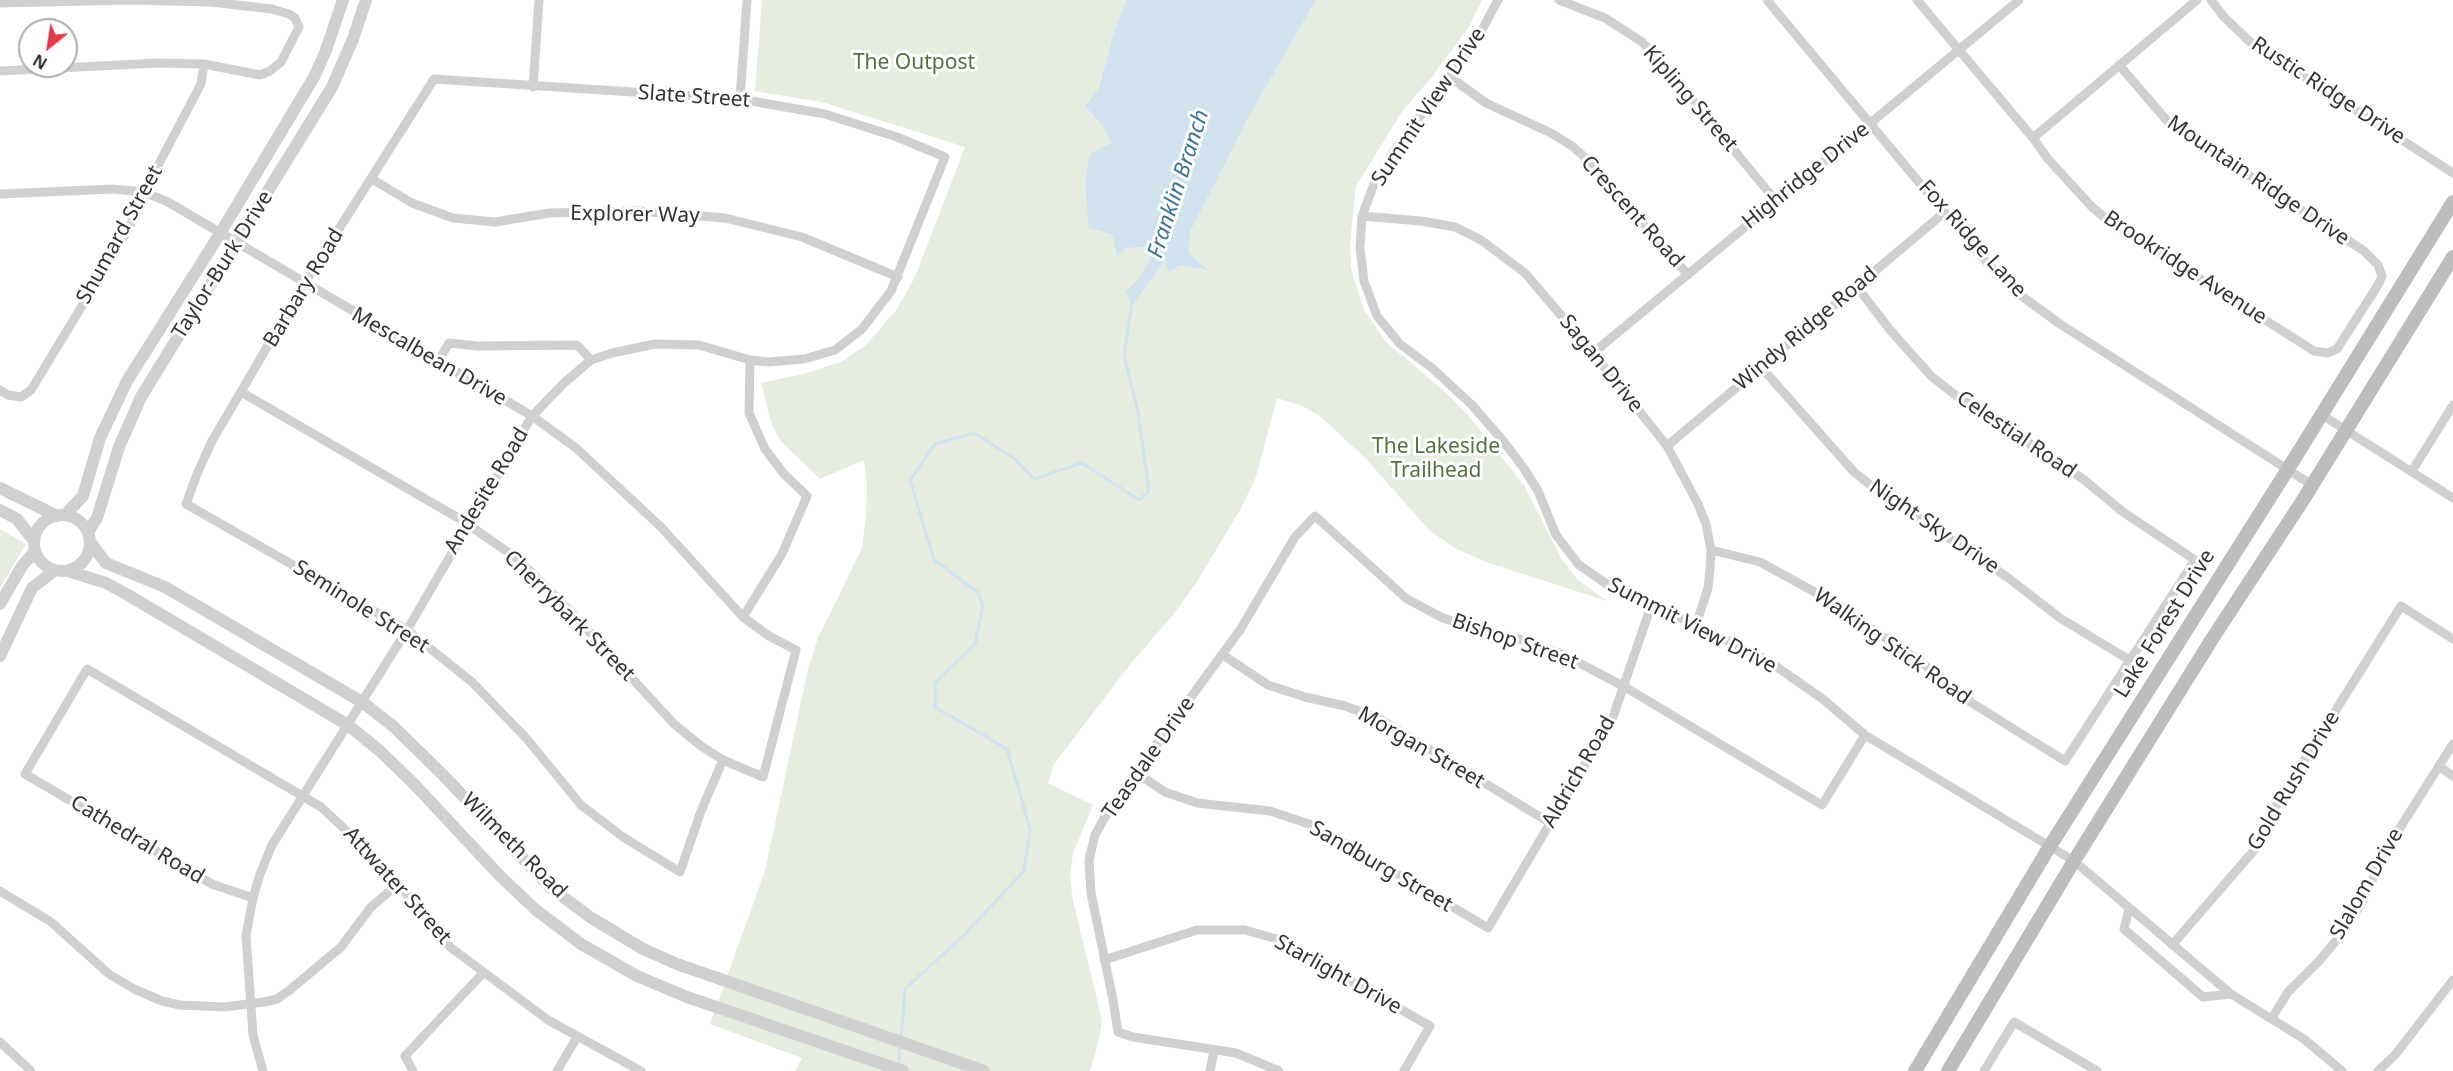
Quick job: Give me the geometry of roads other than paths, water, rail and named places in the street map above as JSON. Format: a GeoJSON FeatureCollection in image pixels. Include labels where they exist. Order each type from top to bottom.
{"type":"FeatureCollection","features":[{"type":"Feature","properties":{"kind":"main road","name":"Lake Forest Drive"},"geometry":{"type":"LineString","coordinates":[[1915,1071],[2050,846],[2322,415],[2453,202]]}},
{"type":"Feature","properties":{"kind":"main road"},"geometry":{"type":"LineString","coordinates":[[1948,1071],[2074,861],[2453,257]]}},
{"type":"Feature","properties":{"kind":"street"},"geometry":{"type":"LineString","coordinates":[[0,3],[130,0],[211,2],[272,9],[289,14],[298,22],[297,34],[281,62],[270,71],[260,75],[204,64],[158,63],[0,71]]}},
{"type":"Feature","properties":{"kind":"street","name":"Taylor-Burk Drive"},"geometry":{"type":"LineString","coordinates":[[61,515],[83,496],[100,438],[127,381],[221,232],[314,77],[325,54],[343,0]]}},
{"type":"Feature","properties":{"kind":"street","name":"Taylor-Burk Drive"},"geometry":{"type":"LineString","coordinates":[[89,537],[120,447],[141,397],[332,87],[353,39],[366,0]]}},
{"type":"Feature","properties":{"kind":"street"},"geometry":{"type":"LineString","coordinates":[[533,87],[539,0]]}},
{"type":"Feature","properties":{"kind":"street"},"geometry":{"type":"LineString","coordinates":[[740,99],[747,0]]}},
{"type":"Feature","properties":{"kind":"street","name":"Summit View Drive"},"geometry":{"type":"LineString","coordinates":[[1498,0],[1475,43],[1394,151],[1374,184],[1362,216],[1360,248],[1364,281],[1377,316],[1400,344],[1432,368],[1472,405],[1504,442],[1538,492],[1556,535],[1579,565],[1611,587],[1767,660],[1824,700],[1866,735],[2074,861],[2231,994],[2304,1039],[2342,1071]]}},
{"type":"Feature","properties":{"kind":"street","name":"Kipling Street"},"geometry":{"type":"LineString","coordinates":[[1559,0],[1605,18],[1642,42],[1664,65],[1775,200]]}},
{"type":"Feature","properties":{"kind":"street","name":"Fox Ridge Lane"},"geometry":{"type":"LineString","coordinates":[[1767,0],[1978,253],[2012,289],[2060,324],[2312,484]]}},
{"type":"Feature","properties":{"kind":"street","name":"Brookridge Avenue"},"geometry":{"type":"LineString","coordinates":[[1917,0],[2060,172],[2106,219],[2314,351],[2332,352],[2343,341],[2379,285],[2382,276],[2378,265]]}},
{"type":"Feature","properties":{"kind":"street","name":"Highridge Drive"},"geometry":{"type":"LineString","coordinates":[[1593,352],[2019,0]]}},
{"type":"Feature","properties":{"kind":"street"},"geometry":{"type":"LineString","coordinates":[[2033,138],[2197,0]]}},
{"type":"Feature","properties":{"kind":"street","name":"Rustic Ridge Drive"},"geometry":{"type":"LineString","coordinates":[[2211,0],[2224,17],[2249,41],[2453,173]]}},
{"type":"Feature","properties":{"kind":"street","name":"Shumard Street"},"geometry":{"type":"LineString","coordinates":[[0,390],[8,395],[21,397],[31,390],[135,216],[144,192],[201,84],[204,64]]}},
{"type":"Feature","properties":{"kind":"street","name":"Mountain Ridge Drive"},"geometry":{"type":"LineString","coordinates":[[2119,65],[2169,123],[2364,251],[2378,265]]}},
{"type":"Feature","properties":{"kind":"street","name":"Crescent Road"},"geometry":{"type":"LineString","coordinates":[[1450,77],[1486,103],[1551,133],[1572,146],[1589,161],[1688,275]]}},
{"type":"Feature","properties":{"kind":"street","name":"Slate Street"},"geometry":{"type":"LineString","coordinates":[[434,79],[740,99],[825,114],[897,137],[945,157]]}},
{"type":"Feature","properties":{"kind":"street","name":"Barbary Road"},"geometry":{"type":"LineString","coordinates":[[186,504],[207,450],[304,284],[434,79]]}},
{"type":"Feature","properties":{"kind":"street","name":"Andesite Road"},"geometry":{"type":"LineString","coordinates":[[263,1071],[253,1035],[246,936],[260,874],[272,845],[407,630],[532,416],[564,382],[591,360],[612,353],[654,344],[699,345],[750,360],[768,362],[804,359],[835,350],[862,329],[878,311],[898,277],[945,157]]}},
{"type":"Feature","properties":{"kind":"street","name":"Explorer Way"},"geometry":{"type":"LineString","coordinates":[[372,179],[412,203],[453,218],[495,222],[549,213],[638,211],[725,218],[802,237],[898,277]]}},
{"type":"Feature","properties":{"kind":"street","name":"Mescalbean Drive"},"geometry":{"type":"LineString","coordinates":[[0,194],[90,189],[144,192],[168,202],[532,416],[576,448],[661,527],[743,617],[769,636],[796,650],[764,777]]}},
{"type":"Feature","properties":{"kind":"street","name":"Windy Ridge Road"},"geometry":{"type":"LineString","coordinates":[[1667,446],[1945,212]]}},
{"type":"Feature","properties":{"kind":"street","name":"Sagan Drive"},"geometry":{"type":"LineString","coordinates":[[1362,216],[1421,221],[1455,227],[1481,240],[1526,273],[1593,352],[1667,446],[1706,524],[1710,550],[1708,588],[1696,625]]}},
{"type":"Feature","properties":{"kind":"street","name":"Celestial Road"},"geometry":{"type":"LineString","coordinates":[[1857,287],[1891,331],[1931,376],[1954,394],[2083,479],[2123,512],[2195,560],[2131,661]]}},
{"type":"Feature","properties":{"kind":"street"},"geometry":{"type":"LineString","coordinates":[[438,362],[449,343],[478,346],[577,345],[591,360]]}},
{"type":"Feature","properties":{"kind":"street"},"geometry":{"type":"LineString","coordinates":[[743,617],[782,554],[807,496],[784,474],[765,449],[749,413],[750,360]]}},
{"type":"Feature","properties":{"kind":"street","name":"Night Sky Drive"},"geometry":{"type":"LineString","coordinates":[[1761,367],[1836,453],[1870,484],[2007,576],[2060,618],[2131,661]]}},
{"type":"Feature","properties":{"kind":"street","name":"Cherrybark Street"},"geometry":{"type":"LineString","coordinates":[[241,392],[467,524],[518,559],[570,611],[674,724],[700,746],[723,760],[764,777]]}},
{"type":"Feature","properties":{"kind":"street"},"geometry":{"type":"LineString","coordinates":[[2412,471],[2453,405]]}},
{"type":"Feature","properties":{"kind":"street"},"geometry":{"type":"LineString","coordinates":[[2322,415],[2453,498]]}},
{"type":"Feature","properties":{"kind":"street"},"geometry":{"type":"LineString","coordinates":[[0,488],[79,521],[89,537],[89,550],[82,563],[62,570],[32,588],[0,656]]}},
{"type":"Feature","properties":{"kind":"street","name":"Seminole Street"},"geometry":{"type":"LineString","coordinates":[[186,504],[407,630],[472,682],[527,739],[581,805],[623,837],[680,872],[701,811],[723,760]]}},
{"type":"Feature","properties":{"kind":"street"},"geometry":{"type":"LineString","coordinates":[[0,510],[17,519],[42,564],[62,570]]}},
{"type":"Feature","properties":{"kind":"street"},"geometry":{"type":"LineString","coordinates":[[0,604],[34,546],[41,524],[61,515]]}},
{"type":"Feature","properties":{"kind":"street","name":"Teasdale Drive"},"geometry":{"type":"LineString","coordinates":[[1214,1051],[1118,1032],[1091,893],[1089,860],[1095,835],[1135,772],[1223,656],[1295,537],[1315,516]]}},
{"type":"Feature","properties":{"kind":"street","name":"Bishop Street"},"geometry":{"type":"LineString","coordinates":[[1315,516],[1407,599],[1479,631],[1519,639],[1562,654],[1625,687],[1822,805],[1866,735]]}},
{"type":"Feature","properties":{"kind":"street","name":"Wilmeth Road"},"geometry":{"type":"LineString","coordinates":[[89,537],[106,563],[165,586],[362,702],[393,726],[443,775],[551,888],[582,912],[643,949],[752,991],[984,1071]]}},
{"type":"Feature","properties":{"kind":"street","name":"Walking Stick Road"},"geometry":{"type":"LineString","coordinates":[[1710,550],[1760,562],[1822,596],[1916,658],[1972,703],[2065,761],[2131,661]]}},
{"type":"Feature","properties":{"kind":"street","name":"Wilmeth Road"},"geometry":{"type":"LineString","coordinates":[[62,570],[106,583],[348,725],[415,784],[500,876],[536,910],[581,944],[637,976],[687,997],[903,1071]]}},
{"type":"Feature","properties":{"kind":"street","name":"Aldrich Road"},"geometry":{"type":"LineString","coordinates":[[1488,928],[1613,717],[1651,606]]}},
{"type":"Feature","properties":{"kind":"street","name":"Gold Rush Drive"},"geometry":{"type":"LineString","coordinates":[[2172,945],[2256,848],[2274,809],[2401,606],[2453,639]]}},
{"type":"Feature","properties":{"kind":"street","name":"Morgan Street"},"geometry":{"type":"LineString","coordinates":[[1223,656],[1268,684],[1305,697],[1345,706],[1380,719],[1550,823]]}},
{"type":"Feature","properties":{"kind":"street","name":"Attwater Street"},"geometry":{"type":"LineString","coordinates":[[25,774],[87,669],[304,795],[360,842],[450,947],[525,1005],[577,1037],[641,1071]]}},
{"type":"Feature","properties":{"kind":"street","name":"Slalom Drive"},"geometry":{"type":"LineString","coordinates":[[2272,1018],[2288,992],[2319,961],[2344,930],[2363,901],[2384,853],[2453,744]]}},
{"type":"Feature","properties":{"kind":"street"},"geometry":{"type":"LineString","coordinates":[[2439,766],[2453,776]]}},
{"type":"Feature","properties":{"kind":"street","name":"Sandburg Street"},"geometry":{"type":"LineString","coordinates":[[1135,772],[1165,792],[1197,803],[1232,805],[1270,811],[1312,825],[1369,856],[1488,928]]}},
{"type":"Feature","properties":{"kind":"street","name":"Cathedral Road"},"geometry":{"type":"LineString","coordinates":[[25,774],[212,884],[253,898]]}},
{"type":"Feature","properties":{"kind":"street"},"geometry":{"type":"LineString","coordinates":[[0,891],[51,922],[109,974],[134,989],[162,1001],[180,1005],[225,1007],[250,1005],[277,999],[342,947],[371,907],[397,885]]}},
{"type":"Feature","properties":{"kind":"street"},"geometry":{"type":"LineString","coordinates":[[2129,909],[2124,929],[2203,997],[2231,994]]}},
{"type":"Feature","properties":{"kind":"street","name":"Starlight Drive"},"geometry":{"type":"LineString","coordinates":[[1104,960],[1197,930],[1245,930],[1277,939],[1430,1026],[1404,1071]]}},
{"type":"Feature","properties":{"kind":"street"},"geometry":{"type":"LineString","coordinates":[[412,1071],[405,1056],[483,973]]}},
{"type":"Feature","properties":{"kind":"street"},"geometry":{"type":"LineString","coordinates":[[2378,1071],[2395,1055],[2453,980]]}},
{"type":"Feature","properties":{"kind":"street"},"geometry":{"type":"LineString","coordinates":[[1984,1071],[2014,1022],[2097,1071]]}},
{"type":"Feature","properties":{"kind":"street"},"geometry":{"type":"LineString","coordinates":[[557,1071],[577,1037]]}},
{"type":"Feature","properties":{"kind":"street"},"geometry":{"type":"LineString","coordinates":[[0,1042],[31,1071]]}},
{"type":"Feature","properties":{"kind":"street"},"geometry":{"type":"LineString","coordinates":[[1210,1071],[1214,1051],[1236,1053],[1279,1071]]}},
{"type":"Feature","properties":{"kind":"water"},"geometry":{"type":"Polygon","coordinates":[[[1126,0],[1316,0],[1251,113],[1190,232],[1189,253],[1208,270],[1180,265],[1168,273],[1166,259],[1132,306],[1126,291],[1138,279],[1148,262],[1151,247],[1126,248],[1117,256],[1112,234],[1089,228],[1085,183],[1090,154],[1111,143],[1102,125],[1085,106],[1099,88],[1113,35],[1126,0]]]}},
{"type":"Feature","properties":{"kind":"waterway","name":"Franklin Branch"},"geometry":{"type":"LineString","coordinates":[[901,1039],[905,989],[963,936],[1024,871],[1030,829],[1007,749],[935,707],[935,683],[975,644],[983,604],[977,592],[934,560],[910,480],[935,444],[974,433],[1015,459],[1034,479],[1082,463],[1139,500],[1149,491],[1138,412],[1124,355],[1132,304]]}},
{"type":"Feature","properties":{"kind":"waterway","name":"Franklin Branch"},"geometry":{"type":"LineString","coordinates":[[899,1066],[900,1046]]}},
{"type":"Feature","properties":{"kind":"park label","name":"The Outpost"},"geometry":{"type":"Point","coordinates":[914,63]}},
{"type":"Feature","properties":{"kind":"park label","name":"The Lakeside Trailhead"},"geometry":{"type":"Point","coordinates":[1436,459]}}]}
